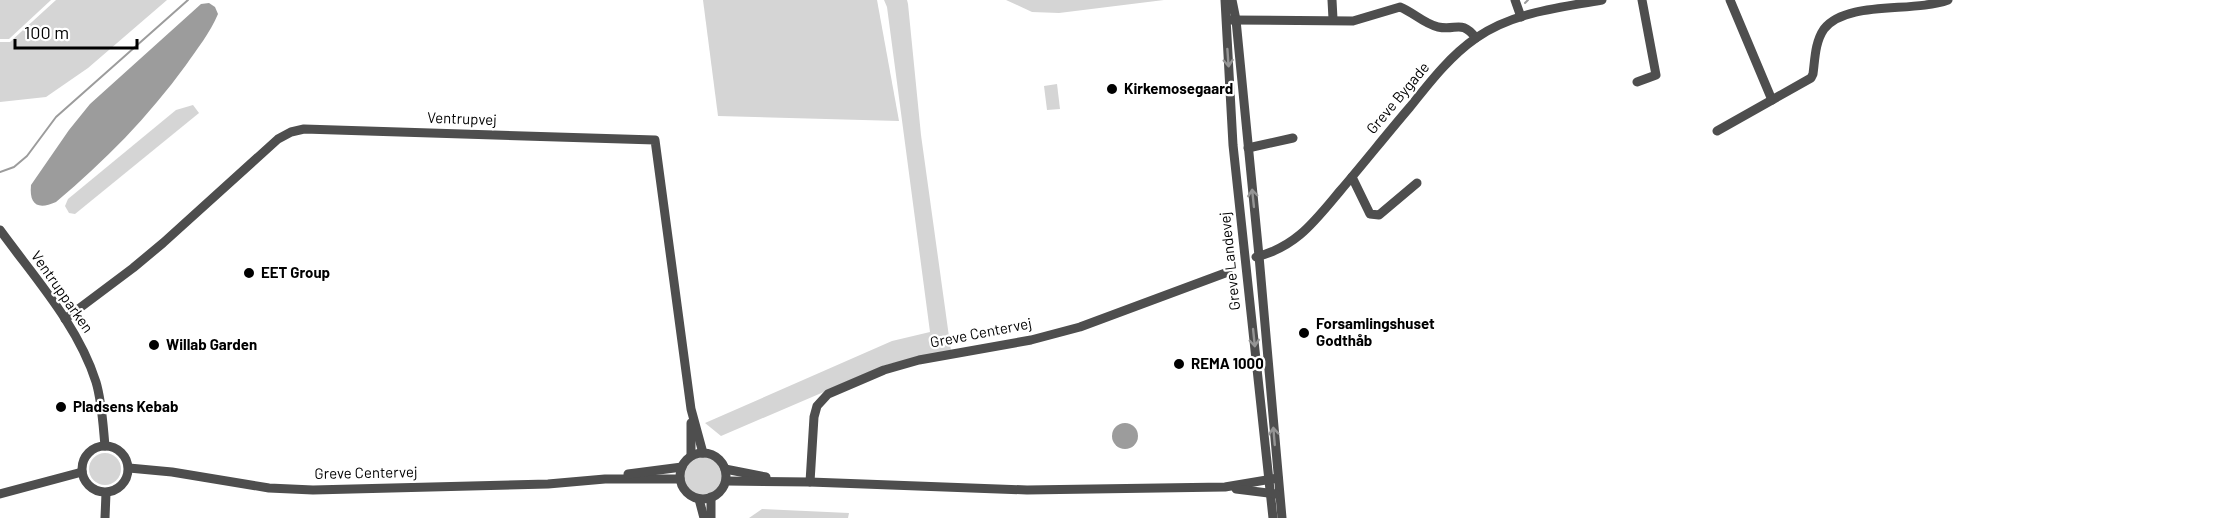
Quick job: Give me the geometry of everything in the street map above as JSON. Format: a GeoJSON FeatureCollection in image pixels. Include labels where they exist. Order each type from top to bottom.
{"type":"FeatureCollection","features":[{"type":"Feature","properties":{"kind":"street","name":"Greve Landevej"},"geometry":{"type":"LineString","coordinates":[[1225,0],[1231,20],[1248,147],[1259,256],[1273,479]]}},
{"type":"Feature","properties":{"kind":"street","name":"Greve Landevej"},"geometry":{"type":"LineString","coordinates":[[1232,0],[1233,145],[1273,479],[1282,518]]}},
{"type":"Feature","properties":{"kind":"street"},"geometry":{"type":"LineString","coordinates":[[1332,0],[1333,20]]}},
{"type":"Feature","properties":{"kind":"street"},"geometry":{"type":"LineString","coordinates":[[1515,0],[1521,17]]}},
{"type":"Feature","properties":{"kind":"street","name":"Greve Bygade"},"geometry":{"type":"LineString","coordinates":[[1245,259],[1271,253],[1295,240],[1313,223],[1437,74],[1458,52],[1476,38],[1495,27],[1521,17],[1602,0]]}},
{"type":"Feature","properties":{"kind":"street"},"geometry":{"type":"LineString","coordinates":[[1637,82],[1656,75],[1642,0]]}},
{"type":"Feature","properties":{"kind":"street"},"geometry":{"type":"LineString","coordinates":[[1730,0],[1772,100]]}},
{"type":"Feature","properties":{"kind":"street"},"geometry":{"type":"LineString","coordinates":[[1717,131],[1811,78],[1819,38],[1824,29],[1839,16],[1865,9],[1920,7],[1948,0]]}},
{"type":"Feature","properties":{"kind":"street"},"geometry":{"type":"LineString","coordinates":[[1231,20],[1353,21],[1400,7],[1442,28],[1463,26],[1468,28],[1476,38]]}},
{"type":"Feature","properties":{"kind":"street","name":"Ventrupvej"},"geometry":{"type":"LineString","coordinates":[[64,318],[133,268],[278,139],[291,132],[304,129],[655,140],[691,409],[691,456]]}},
{"type":"Feature","properties":{"kind":"street"},"geometry":{"type":"LineString","coordinates":[[1248,147],[1293,138]]}},
{"type":"Feature","properties":{"kind":"street"},"geometry":{"type":"LineString","coordinates":[[1352,177],[1370,213],[1379,215],[1417,183]]}},
{"type":"Feature","properties":{"kind":"street","name":"Ventrupparken"},"geometry":{"type":"LineString","coordinates":[[0,230],[64,318],[81,346],[96,383],[105,446]]}},
{"type":"Feature","properties":{"kind":"street","name":"Greve Centervej"},"geometry":{"type":"LineString","coordinates":[[810,482],[814,417],[817,405],[828,394],[884,370],[919,360],[1031,340],[1080,327],[1228,272]]}},
{"type":"Feature","properties":{"kind":"street","name":"Ventrupvej"},"geometry":{"type":"LineString","coordinates":[[691,409],[703,453]]}},
{"type":"Feature","properties":{"kind":"street"},"geometry":{"type":"LineString","coordinates":[[105,446],[114,447],[122,452],[129,468],[128,476],[120,488],[106,493],[93,489],[83,478],[82,472],[85,457],[90,451],[105,446]]}},
{"type":"Feature","properties":{"kind":"street"},"geometry":{"type":"LineString","coordinates":[[703,453],[717,458],[725,469],[726,481],[718,494],[699,499],[686,492],[680,479],[682,467],[691,456],[703,453]]}},
{"type":"Feature","properties":{"kind":"street","name":"Greve Centervej"},"geometry":{"type":"LineString","coordinates":[[605,479],[642,471],[682,467]]}},
{"type":"Feature","properties":{"kind":"street","name":"Greve Centervej"},"geometry":{"type":"LineString","coordinates":[[129,468],[172,472],[269,488],[313,490],[548,484],[605,479],[680,479]]}},
{"type":"Feature","properties":{"kind":"street"},"geometry":{"type":"LineString","coordinates":[[725,469],[792,481]]}},
{"type":"Feature","properties":{"kind":"street"},"geometry":{"type":"LineString","coordinates":[[0,494],[82,472]]}},
{"type":"Feature","properties":{"kind":"street"},"geometry":{"type":"LineString","coordinates":[[1225,487],[1273,479]]}},
{"type":"Feature","properties":{"kind":"street"},"geometry":{"type":"LineString","coordinates":[[726,481],[792,481],[1027,490],[1225,487],[1275,493]]}},
{"type":"Feature","properties":{"kind":"street"},"geometry":{"type":"LineString","coordinates":[[105,518],[106,493]]}},
{"type":"Feature","properties":{"kind":"street","name":"Greve Landevej"},"geometry":{"type":"LineString","coordinates":[[1273,518],[1275,493]]}},
{"type":"Feature","properties":{"kind":"street"},"geometry":{"type":"LineString","coordinates":[[711,497],[711,518]]}},
{"type":"Feature","properties":{"kind":"street"},"geometry":{"type":"LineString","coordinates":[[699,499],[704,518]]}},
{"type":"Feature","properties":{"kind":"shaded area"},"geometry":{"type":"Polygon","coordinates":[[[0,0],[51,0],[9,39],[0,39],[0,0]]]}},
{"type":"Feature","properties":{"kind":"shaded area"},"geometry":{"type":"Polygon","coordinates":[[[56,0],[167,0],[88,68],[46,97],[0,102],[0,42],[10,42],[56,0]]]}},
{"type":"Feature","properties":{"kind":"shaded area"},"geometry":{"type":"Polygon","coordinates":[[[703,0],[877,0],[899,121],[718,116],[703,0]]]}},
{"type":"Feature","properties":{"kind":"shaded area"},"geometry":{"type":"Polygon","coordinates":[[[884,0],[907,0],[908,4],[921,135],[951,351],[889,364],[721,436],[705,423],[892,341],[930,332],[887,7],[884,0]]]}},
{"type":"Feature","properties":{"kind":"shaded area"},"geometry":{"type":"Polygon","coordinates":[[[1006,0],[1164,0],[1059,13],[1032,12],[1006,0]]]}},
{"type":"Feature","properties":{"kind":"shaded area"},"geometry":{"type":"Polygon","coordinates":[[[209,3],[215,7],[218,14],[215,21],[157,103],[92,171],[56,202],[44,206],[36,204],[33,201],[31,185],[90,104],[201,4],[209,3]]]}},
{"type":"Feature","properties":{"kind":"shaded area"},"geometry":{"type":"Polygon","coordinates":[[[1057,84],[1060,109],[1047,110],[1044,86],[1057,84]]]}},
{"type":"Feature","properties":{"kind":"shaded area"},"geometry":{"type":"Polygon","coordinates":[[[193,105],[199,113],[75,214],[69,213],[65,206],[68,199],[176,110],[193,105]]]}},
{"type":"Feature","properties":{"kind":"shaded area"},"geometry":{"type":"Polygon","coordinates":[[[1125,423],[1134,427],[1138,436],[1134,445],[1125,449],[1116,445],[1112,436],[1116,427],[1125,423]]]}},
{"type":"Feature","properties":{"kind":"shaded area"},"geometry":{"type":"Polygon","coordinates":[[[105,453],[116,458],[121,469],[116,480],[105,485],[94,480],[89,469],[94,458],[105,453]]]}},
{"type":"Feature","properties":{"kind":"shaded area"},"geometry":{"type":"Polygon","coordinates":[[[702,455],[717,461],[723,476],[717,491],[702,497],[687,491],[681,476],[687,461],[702,455]]]}},
{"type":"Feature","properties":{"kind":"shaded area"},"geometry":{"type":"Polygon","coordinates":[[[762,509],[849,513],[848,518],[749,518],[762,509]]]}},
{"type":"Feature","properties":{"kind":"waterway"},"geometry":{"type":"LineString","coordinates":[[0,172],[14,167],[27,156],[56,117],[188,0]]}},
{"type":"Feature","properties":{"kind":"waterway"},"geometry":{"type":"LineString","coordinates":[[1525,3],[1528,0]]}},
{"type":"Feature","properties":{"kind":"place","name":"Kirkemosegaard"},"geometry":{"type":"Point","coordinates":[1112,89]}},
{"type":"Feature","properties":{"kind":"place","name":"EET Group"},"geometry":{"type":"Point","coordinates":[249,273]}},
{"type":"Feature","properties":{"kind":"place","name":"Forsamlingshuset Godthåb"},"geometry":{"type":"Point","coordinates":[1304,333]}},
{"type":"Feature","properties":{"kind":"place","name":"Willab Garden"},"geometry":{"type":"Point","coordinates":[154,345]}},
{"type":"Feature","properties":{"kind":"place","name":"REMA 1000"},"geometry":{"type":"Point","coordinates":[1179,364]}},
{"type":"Feature","properties":{"kind":"place","name":"Pladsens Kebab"},"geometry":{"type":"Point","coordinates":[61,407]}}]}
